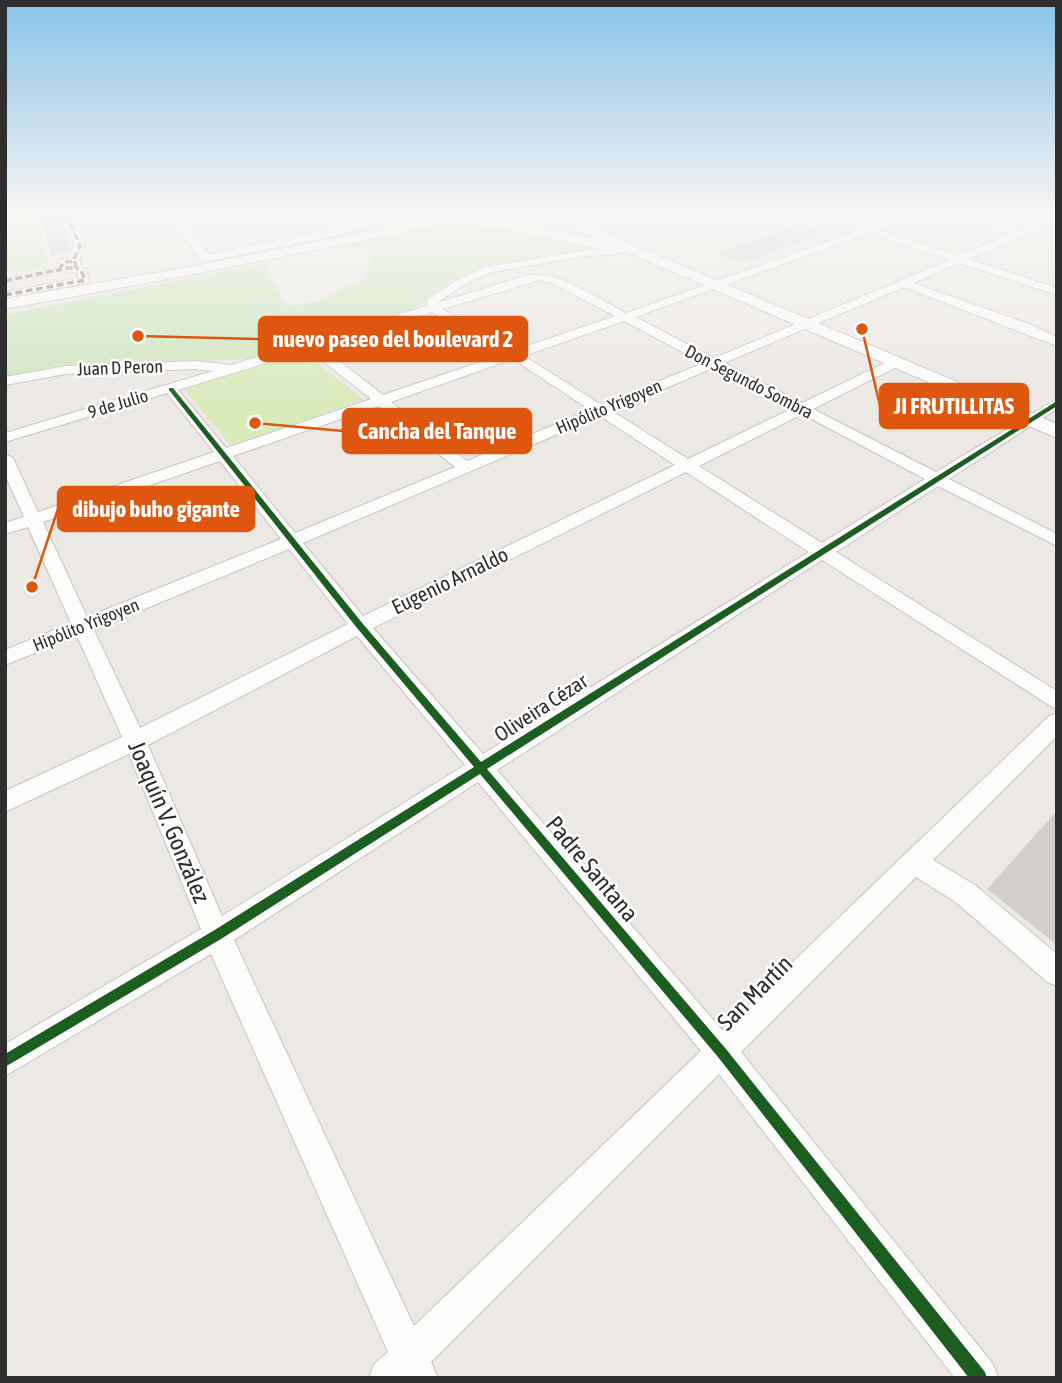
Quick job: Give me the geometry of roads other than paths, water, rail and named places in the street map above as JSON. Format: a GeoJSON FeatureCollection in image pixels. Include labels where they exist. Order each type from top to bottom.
{"type":"FeatureCollection","features":[{"type":"Feature","properties":{"kind":"main road"},"geometry":{"type":"LineString","coordinates":[[5,304],[151,278]]}},
{"type":"Feature","properties":{"kind":"main road"},"geometry":{"type":"LineString","coordinates":[[701,278],[1057,432]]}},
{"type":"Feature","properties":{"kind":"street"},"geometry":{"type":"LineString","coordinates":[[5,295],[84,278]]}},
{"type":"Feature","properties":{"kind":"street"},"geometry":{"type":"LineString","coordinates":[[471,278],[431,302],[433,308],[686,464],[1057,702]]}},
{"type":"Feature","properties":{"kind":"street","name":"Don Segundo Sombra"},"geometry":{"type":"LineString","coordinates":[[312,346],[534,278]]}},
{"type":"Feature","properties":{"kind":"street","name":"Don Segundo Sombra"},"geometry":{"type":"LineString","coordinates":[[542,278],[556,281],[1057,541]]}},
{"type":"Feature","properties":{"kind":"street"},"geometry":{"type":"LineString","coordinates":[[5,529],[223,452],[738,278]]}},
{"type":"Feature","properties":{"kind":"street","name":"Hipólito Yrigoyen"},"geometry":{"type":"LineString","coordinates":[[5,658],[292,541],[916,278]]}},
{"type":"Feature","properties":{"kind":"street"},"geometry":{"type":"LineString","coordinates":[[1014,278],[1057,292]]}},
{"type":"Feature","properties":{"kind":"street"},"geometry":{"type":"LineString","coordinates":[[904,283],[1057,342]]}},
{"type":"Feature","properties":{"kind":"street"},"geometry":{"type":"LineString","coordinates":[[1031,330],[1044,331],[1057,326]]}},
{"type":"Feature","properties":{"kind":"street"},"geometry":{"type":"LineString","coordinates":[[312,346],[466,468]]}},
{"type":"Feature","properties":{"kind":"street","name":"9 de Julio"},"geometry":{"type":"LineString","coordinates":[[5,438],[312,346]]}},
{"type":"Feature","properties":{"kind":"street","name":"Eugenio Arnaldo"},"geometry":{"type":"LineString","coordinates":[[5,802],[135,741],[360,626],[897,362]]}},
{"type":"Feature","properties":{"kind":"street","name":"Juan D Peron"},"geometry":{"type":"LineString","coordinates":[[5,381],[66,370],[196,365],[236,369]]}},
{"type":"Feature","properties":{"kind":"street","name":"Padre Santana"},"geometry":{"type":"LineString","coordinates":[[170,389],[360,626],[722,1054],[979,1378]]}},
{"type":"Feature","properties":{"kind":"street","name":"Oliveira Cézar"},"geometry":{"type":"LineString","coordinates":[[5,1061],[217,935],[1057,402]]}},
{"type":"Feature","properties":{"kind":"street","name":"Joaquín V. González"},"geometry":{"type":"LineString","coordinates":[[5,458],[135,741],[217,935],[415,1367]]}},
{"type":"Feature","properties":{"kind":"street","name":"San Martín"},"geometry":{"type":"LineString","coordinates":[[388,1378],[415,1367],[722,1054],[1057,722]]}},
{"type":"Feature","properties":{"kind":"street"},"geometry":{"type":"LineString","coordinates":[[914,862],[966,894],[1057,972]]}},
{"type":"Feature","properties":{"kind":"place","name":"JI FRUTILLITAS"},"geometry":{"type":"Point","coordinates":[862,329]}},
{"type":"Feature","properties":{"kind":"place","name":"nuevo paseo del boulevard 2"},"geometry":{"type":"Point","coordinates":[138,336]}},
{"type":"Feature","properties":{"kind":"place","name":"Cancha del Tanque"},"geometry":{"type":"Point","coordinates":[255,423]}},
{"type":"Feature","properties":{"kind":"place","name":"dibujo buho gigante"},"geometry":{"type":"Point","coordinates":[32,587]}}]}
